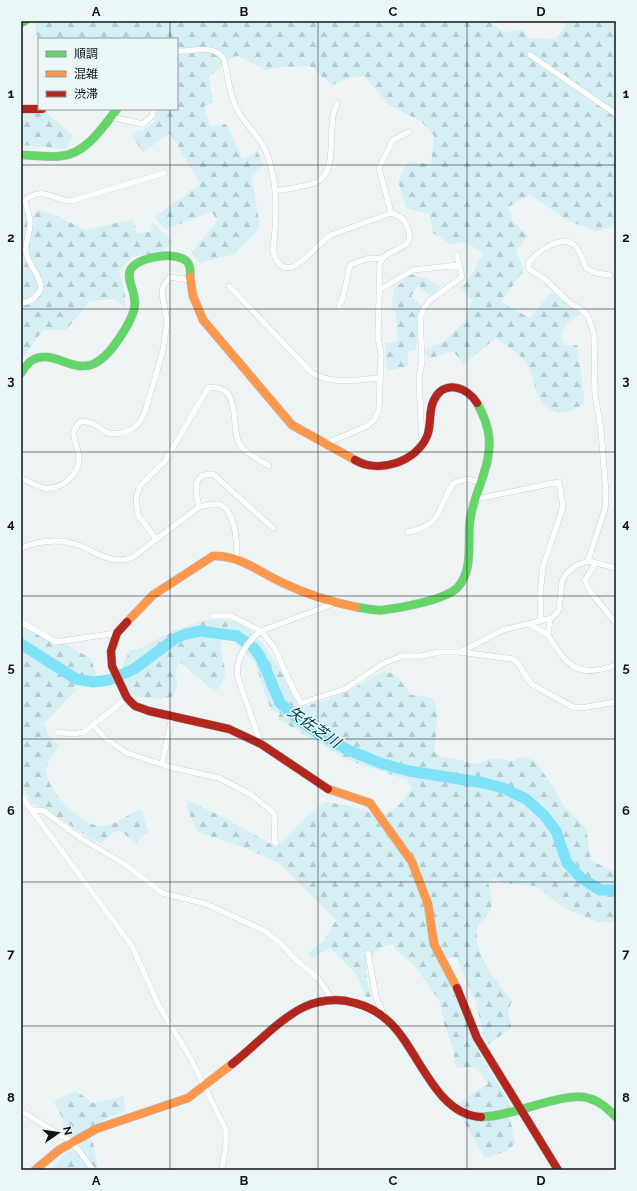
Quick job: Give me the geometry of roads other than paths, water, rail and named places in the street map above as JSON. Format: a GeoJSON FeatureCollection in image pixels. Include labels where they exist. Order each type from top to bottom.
{"type":"FeatureCollection","features":[{"type":"Feature","properties":{"kind":"street"},"geometry":{"type":"LineString","coordinates":[[21,23],[25,21]]}},
{"type":"Feature","properties":{"kind":"street"},"geometry":{"type":"LineString","coordinates":[[178,51],[211,49],[220,53],[224,59],[236,107],[240,116],[257,135],[265,149],[272,171],[276,191],[277,209],[273,251],[275,258],[282,265],[289,268],[299,266],[324,239],[331,234],[391,213],[400,216],[405,221],[409,230],[409,238],[406,245],[381,259],[369,258],[350,265],[343,298],[339,306]]}},
{"type":"Feature","properties":{"kind":"street"},"geometry":{"type":"LineString","coordinates":[[530,55],[616,114]]}},
{"type":"Feature","properties":{"kind":"street"},"geometry":{"type":"LineString","coordinates":[[276,191],[315,183],[322,179],[327,171],[330,161],[332,112],[337,104]]}},
{"type":"Feature","properties":{"kind":"street"},"geometry":{"type":"LineString","coordinates":[[21,109],[38,109]]}},
{"type":"Feature","properties":{"kind":"street"},"geometry":{"type":"LineString","coordinates":[[21,155],[66,156],[87,143],[116,110]]}},
{"type":"Feature","properties":{"kind":"street"},"geometry":{"type":"LineString","coordinates":[[111,117],[143,124],[152,116],[152,110]]}},
{"type":"Feature","properties":{"kind":"street"},"geometry":{"type":"LineString","coordinates":[[391,213],[379,168],[393,140],[408,132]]}},
{"type":"Feature","properties":{"kind":"street"},"geometry":{"type":"LineString","coordinates":[[21,302],[25,303],[39,294],[41,286],[26,255],[26,241],[30,222],[25,200],[39,193],[62,200],[71,201],[164,173]]}},
{"type":"Feature","properties":{"kind":"street"},"geometry":{"type":"LineString","coordinates":[[588,560],[605,509],[606,494],[601,430],[595,394],[594,334],[588,316],[581,309],[571,304],[546,280],[529,269],[528,264],[531,258],[547,246],[556,242],[571,243],[575,245],[579,251],[586,268],[596,273],[610,275]]}},
{"type":"Feature","properties":{"kind":"street"},"geometry":{"type":"LineString","coordinates":[[422,442],[419,378],[422,361],[420,318],[423,310],[430,301],[462,277],[458,265],[457,254]]}},
{"type":"Feature","properties":{"kind":"street"},"geometry":{"type":"LineString","coordinates":[[21,372],[26,364],[33,358],[42,356],[50,356],[75,367],[86,366],[101,360],[134,314],[134,294],[128,277],[131,268],[137,263],[145,260],[176,255],[184,258],[190,265],[190,280],[195,306],[203,320],[292,425],[363,465],[374,467],[394,465],[415,453],[430,425],[433,400],[441,391],[452,387],[460,387],[468,392],[482,412],[490,442],[488,466],[476,499],[468,530],[467,570],[465,576],[456,589],[447,595],[382,610],[359,608],[284,584],[237,558],[222,554],[213,556],[153,595],[117,634],[110,651],[112,666],[119,683],[126,698],[135,706],[148,711],[229,729],[261,744],[312,780],[328,789],[370,803],[378,812],[412,862],[428,904],[434,944],[458,989],[477,1038],[519,1110],[558,1170]]}},
{"type":"Feature","properties":{"kind":"street"},"geometry":{"type":"LineString","coordinates":[[325,444],[367,426],[374,420],[378,410],[381,355],[378,336],[381,259]]}},
{"type":"Feature","properties":{"kind":"street"},"geometry":{"type":"LineString","coordinates":[[379,290],[413,270],[458,265]]}},
{"type":"Feature","properties":{"kind":"street"},"geometry":{"type":"LineString","coordinates":[[21,478],[43,488],[55,488],[64,484],[72,476],[77,466],[79,458],[74,434],[75,426],[81,421],[92,423],[109,434],[131,430],[138,423],[144,412],[163,350],[167,321],[162,294],[163,287],[170,277],[190,280]]}},
{"type":"Feature","properties":{"kind":"street"},"geometry":{"type":"LineString","coordinates":[[228,286],[312,373],[324,379],[337,382],[379,378]]}},
{"type":"Feature","properties":{"kind":"street"},"geometry":{"type":"LineString","coordinates":[[156,539],[138,515],[136,498],[140,486],[165,461],[208,388],[216,387],[224,390],[230,398],[238,443],[244,450],[269,466]]}},
{"type":"Feature","properties":{"kind":"street"},"geometry":{"type":"LineString","coordinates":[[199,507],[195,488],[199,478],[207,474],[214,474],[273,528]]}},
{"type":"Feature","properties":{"kind":"street"},"geometry":{"type":"LineString","coordinates":[[408,532],[422,528],[434,520],[454,483],[466,479],[482,482]]}},
{"type":"Feature","properties":{"kind":"street"},"geometry":{"type":"LineString","coordinates":[[476,499],[559,482],[563,507],[543,566],[540,593],[542,621]]}},
{"type":"Feature","properties":{"kind":"street"},"geometry":{"type":"LineString","coordinates":[[21,548],[43,541],[62,541],[78,545],[117,561],[133,557],[199,507],[212,504],[221,505],[227,510],[234,525],[237,558]]}},
{"type":"Feature","properties":{"kind":"street"},"geometry":{"type":"LineString","coordinates":[[460,652],[503,630],[550,619],[560,610],[562,581],[566,574],[575,566],[588,560],[616,568]]}},
{"type":"Feature","properties":{"kind":"street"},"geometry":{"type":"LineString","coordinates":[[596,563],[585,580],[588,590],[616,622]]}},
{"type":"Feature","properties":{"kind":"street"},"geometry":{"type":"LineString","coordinates":[[261,744],[237,669],[239,658],[254,636],[261,631],[338,602]]}},
{"type":"Feature","properties":{"kind":"street"},"geometry":{"type":"LineString","coordinates":[[212,616],[231,616],[261,631],[274,647],[301,703],[346,689],[384,663],[402,656],[421,656],[439,652],[460,652],[513,659],[518,663],[531,684],[573,707],[581,708],[616,702]]}},
{"type":"Feature","properties":{"kind":"street"},"geometry":{"type":"LineString","coordinates":[[548,635],[550,619]]}},
{"type":"Feature","properties":{"kind":"street"},"geometry":{"type":"LineString","coordinates":[[21,622],[56,642],[117,634]]}},
{"type":"Feature","properties":{"kind":"street"},"geometry":{"type":"LineString","coordinates":[[529,624],[548,635],[565,659],[573,667],[590,671],[616,665]]}},
{"type":"Feature","properties":{"kind":"street"},"geometry":{"type":"LineString","coordinates":[[56,732],[72,734],[84,732],[126,698]]}},
{"type":"Feature","properties":{"kind":"street"},"geometry":{"type":"LineString","coordinates":[[162,764],[172,716]]}},
{"type":"Feature","properties":{"kind":"street"},"geometry":{"type":"LineString","coordinates":[[93,725],[106,739],[127,753],[162,764],[219,778],[250,794],[273,812],[275,817],[274,841],[276,843]]}},
{"type":"Feature","properties":{"kind":"street"},"geometry":{"type":"LineString","coordinates":[[21,796],[34,811],[132,946],[159,1006],[190,1057],[226,1130],[226,1145],[222,1170]]}},
{"type":"Feature","properties":{"kind":"street"},"geometry":{"type":"LineString","coordinates":[[34,811],[44,811],[82,838],[126,865],[162,893],[206,904],[264,931],[279,942],[297,961],[318,978],[332,999]]}},
{"type":"Feature","properties":{"kind":"street"},"geometry":{"type":"LineString","coordinates":[[368,954],[376,997],[384,1016],[405,1042],[449,1105],[459,1113],[472,1117],[487,1118],[575,1096],[588,1097],[602,1104],[616,1117]]}},
{"type":"Feature","properties":{"kind":"street"},"geometry":{"type":"LineString","coordinates":[[35,1170],[45,1160],[71,1142],[105,1125],[170,1106],[188,1098],[204,1087],[300,1010],[332,999],[350,1001],[365,1005],[384,1016]]}},
{"type":"Feature","properties":{"kind":"street"},"geometry":{"type":"LineString","coordinates":[[21,1111],[71,1142],[93,1170]]}},
{"type":"Feature","properties":{"kind":"waterway","name":"矢佐芝川"},"geometry":{"type":"LineString","coordinates":[[21,644],[76,679],[93,682],[109,680],[134,669],[176,638],[186,634],[200,631],[237,636],[254,648],[261,658],[280,703],[300,721],[319,734],[348,750],[383,764],[409,771],[484,783],[503,788],[526,799],[544,815],[556,831],[567,863],[581,878],[600,890],[616,890]]}}]}
